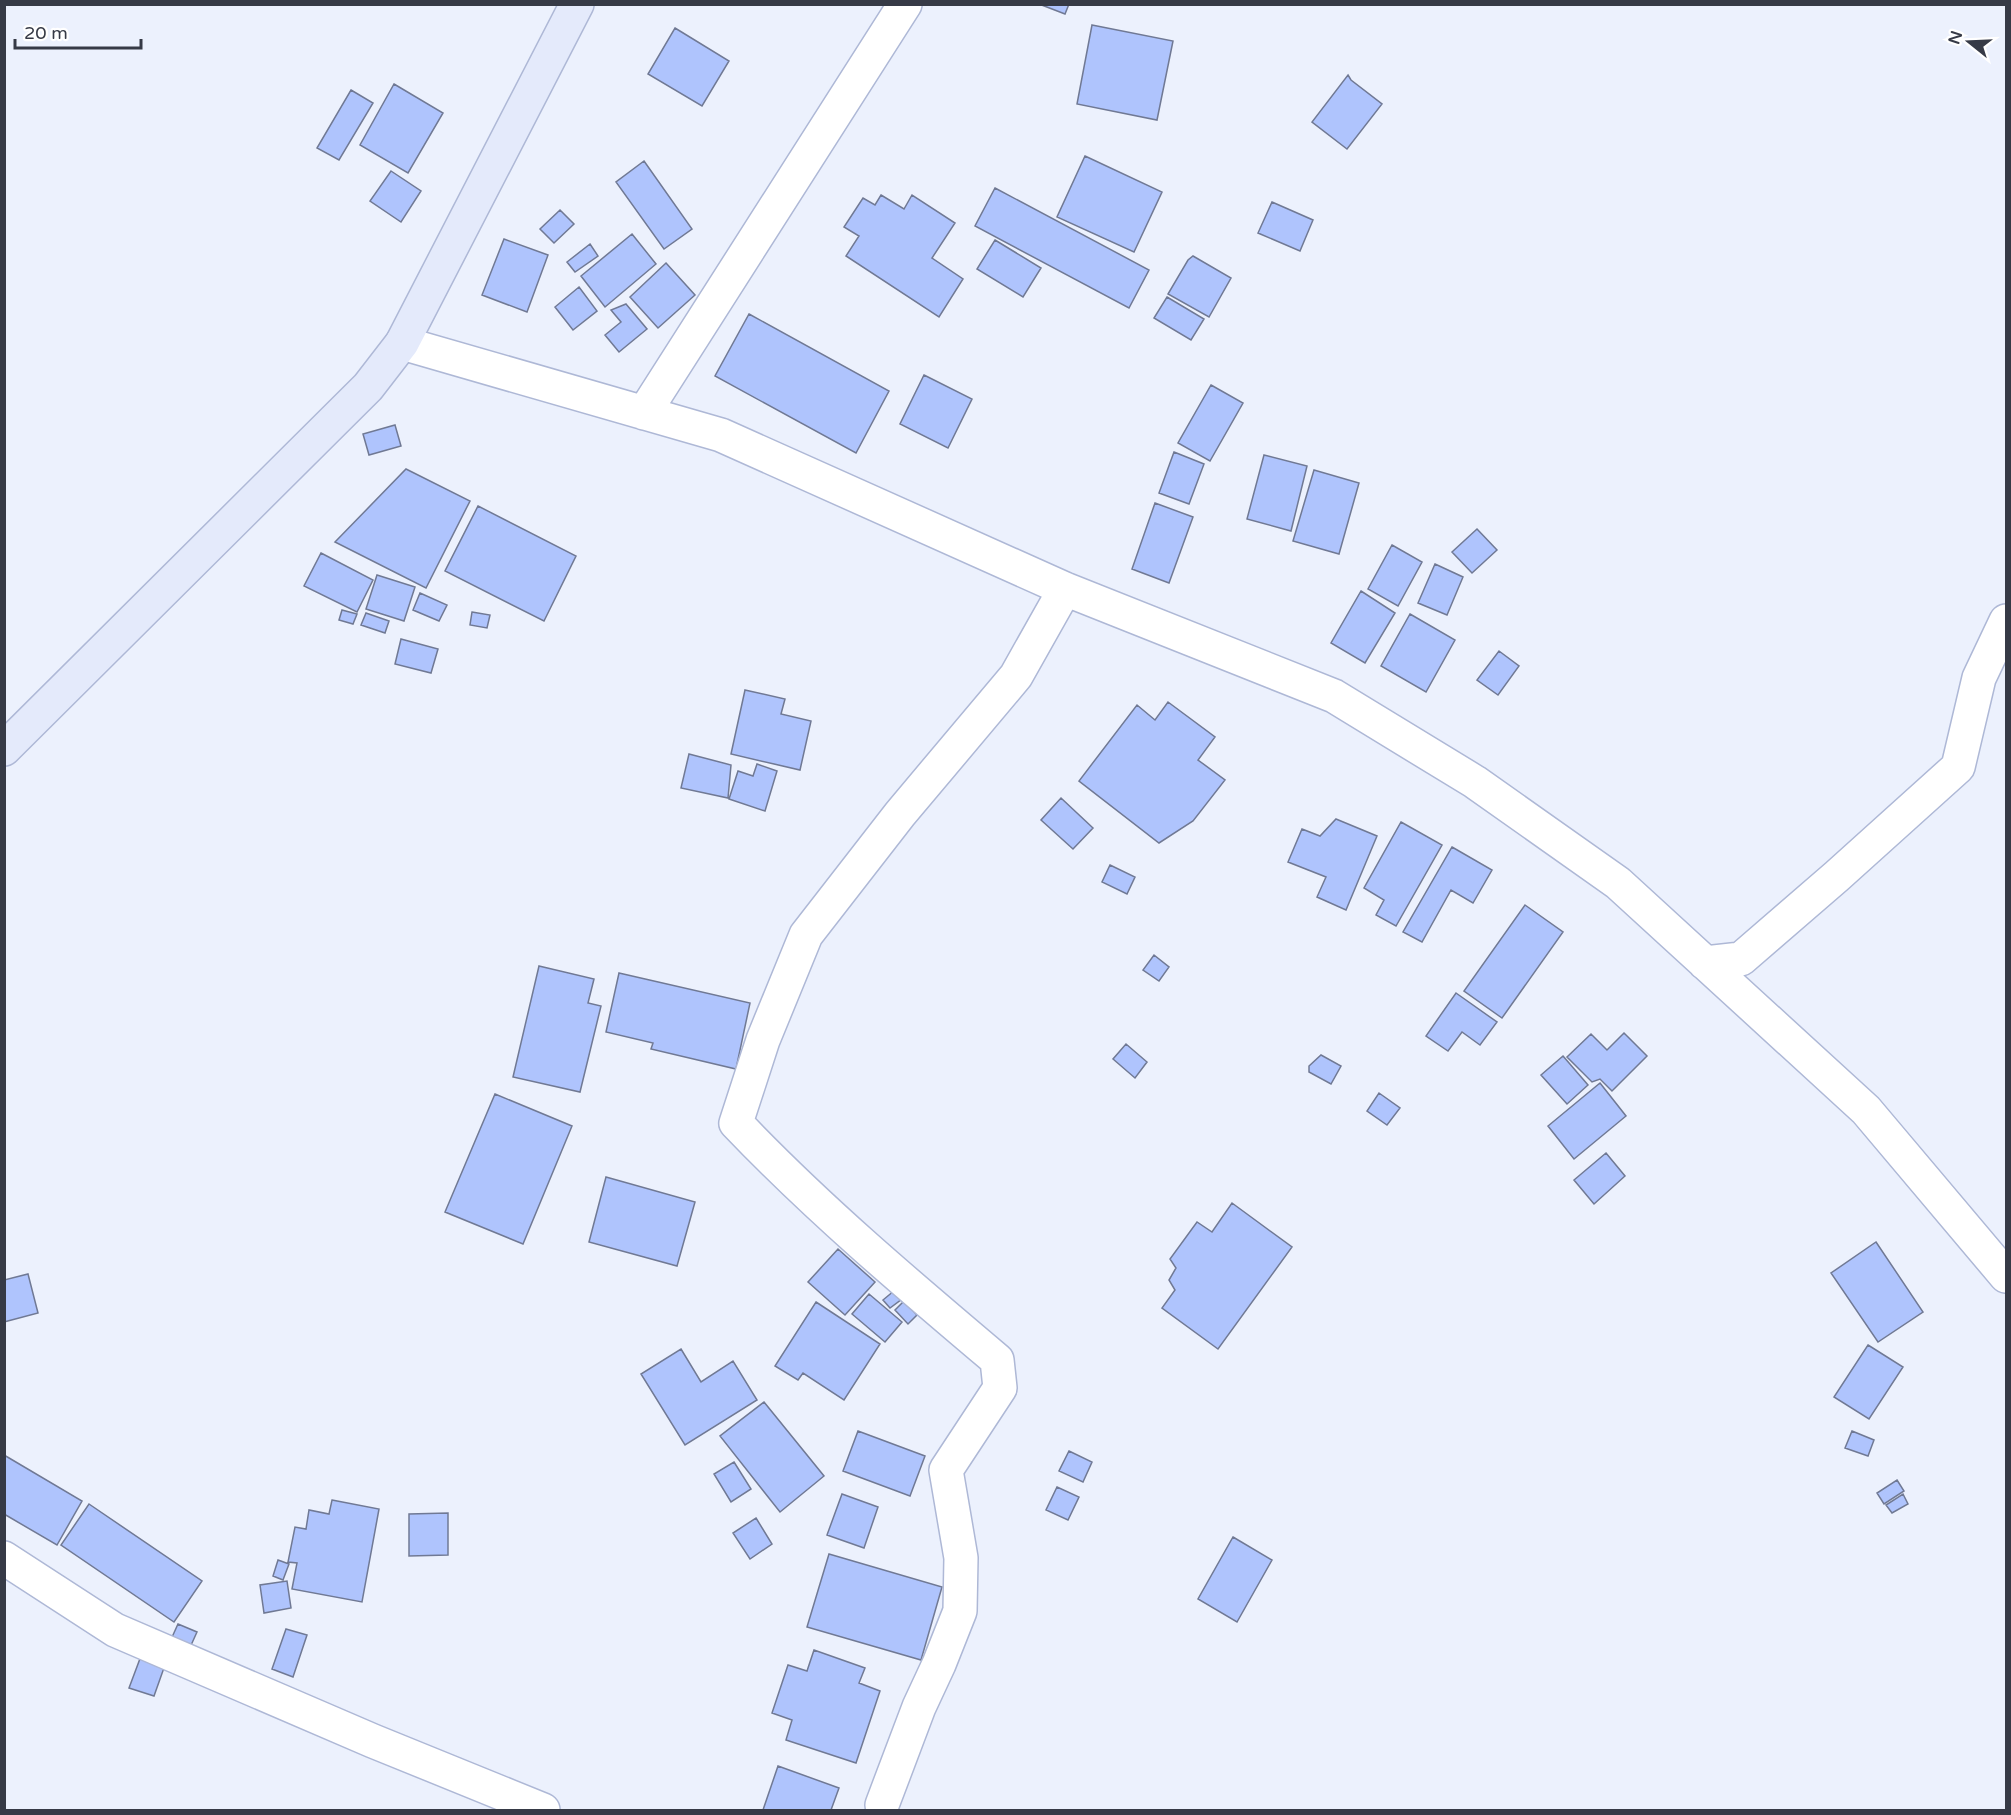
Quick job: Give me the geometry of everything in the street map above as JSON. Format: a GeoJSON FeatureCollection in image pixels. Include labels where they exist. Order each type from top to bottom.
{"type":"FeatureCollection","features":[{"type":"Feature","properties":{"kind":"street"},"geometry":{"type":"LineString","coordinates":[[4,749],[368,387],[402,343],[577,4]]}},
{"type":"Feature","properties":{"kind":"street"},"geometry":{"type":"LineString","coordinates":[[644,413],[905,4]]}},
{"type":"Feature","properties":{"kind":"street"},"geometry":{"type":"LineString","coordinates":[[402,343],[721,435],[1065,590],[1334,696],[1475,782],[1618,883],[1866,1110],[2007,1276]]}},
{"type":"Feature","properties":{"kind":"street"},"geometry":{"type":"LineString","coordinates":[[882,1805],[919,1707],[960,1611],[961,1558],[946,1470],[1000,1388],[997,1360],[925,1299],[794,1181],[736,1123],[763,1040],[806,935],[900,814],[1016,676],[1065,590]]}},
{"type":"Feature","properties":{"kind":"street"},"geometry":{"type":"LineString","coordinates":[[1706,963],[1741,959],[1958,767],[1979,678],[2007,621]]}},
{"type":"Feature","properties":{"kind":"street"},"geometry":{"type":"LineString","coordinates":[[4,1558],[115,1630],[373,1741],[543,1810]]}},
{"type":"Feature","properties":{"kind":"building"},"geometry":{"type":"Polygon","coordinates":[[[1039,4],[1069,4],[1065,14],[1039,4]]]}},
{"type":"Feature","properties":{"kind":"building"},"geometry":{"type":"Polygon","coordinates":[[[1092,25],[1173,41],[1157,120],[1077,104],[1092,25]]]}},
{"type":"Feature","properties":{"kind":"building"},"geometry":{"type":"Polygon","coordinates":[[[675,28],[729,61],[702,106],[648,74],[675,28]]]}},
{"type":"Feature","properties":{"kind":"building"},"geometry":{"type":"Polygon","coordinates":[[[1348,75],[1351,80],[1382,104],[1347,149],[1312,122],[1348,75]]]}},
{"type":"Feature","properties":{"kind":"building"},"geometry":{"type":"Polygon","coordinates":[[[394,84],[443,113],[408,173],[360,145],[394,84]]]}},
{"type":"Feature","properties":{"kind":"building"},"geometry":{"type":"Polygon","coordinates":[[[351,90],[373,103],[339,160],[317,148],[351,90]]]}},
{"type":"Feature","properties":{"kind":"building"},"geometry":{"type":"Polygon","coordinates":[[[1085,156],[1162,192],[1134,252],[1057,217],[1085,156]]]}},
{"type":"Feature","properties":{"kind":"building"},"geometry":{"type":"Polygon","coordinates":[[[644,161],[692,229],[664,249],[616,182],[644,161]]]}},
{"type":"Feature","properties":{"kind":"building"},"geometry":{"type":"Polygon","coordinates":[[[391,171],[421,191],[401,222],[370,201],[391,171]]]}},
{"type":"Feature","properties":{"kind":"building"},"geometry":{"type":"Polygon","coordinates":[[[995,188],[1149,270],[1129,308],[975,226],[995,188]]]}},
{"type":"Feature","properties":{"kind":"building"},"geometry":{"type":"Polygon","coordinates":[[[881,195],[904,209],[912,195],[955,223],[932,258],[963,279],[939,317],[846,256],[859,236],[844,227],[863,198],[875,205],[881,195]]]}},
{"type":"Feature","properties":{"kind":"building"},"geometry":{"type":"Polygon","coordinates":[[[1272,202],[1313,220],[1300,251],[1258,233],[1272,202]]]}},
{"type":"Feature","properties":{"kind":"building"},"geometry":{"type":"Polygon","coordinates":[[[560,210],[574,224],[554,243],[540,229],[560,210]]]}},
{"type":"Feature","properties":{"kind":"building"},"geometry":{"type":"Polygon","coordinates":[[[632,234],[656,264],[605,307],[581,276],[632,234]]]}},
{"type":"Feature","properties":{"kind":"building"},"geometry":{"type":"Polygon","coordinates":[[[504,239],[548,255],[527,312],[482,295],[504,239]]]}},
{"type":"Feature","properties":{"kind":"building"},"geometry":{"type":"Polygon","coordinates":[[[995,240],[1041,268],[1023,297],[977,269],[995,240]]]}},
{"type":"Feature","properties":{"kind":"building"},"geometry":{"type":"Polygon","coordinates":[[[590,244],[598,256],[575,272],[567,262],[590,244]]]}},
{"type":"Feature","properties":{"kind":"building"},"geometry":{"type":"Polygon","coordinates":[[[1193,256],[1231,278],[1209,317],[1168,294],[1188,260],[1193,256]]]}},
{"type":"Feature","properties":{"kind":"building"},"geometry":{"type":"Polygon","coordinates":[[[666,263],[695,295],[658,328],[630,297],[666,263]]]}},
{"type":"Feature","properties":{"kind":"building"},"geometry":{"type":"Polygon","coordinates":[[[579,287],[597,311],[573,330],[555,307],[579,287]]]}},
{"type":"Feature","properties":{"kind":"building"},"geometry":{"type":"Polygon","coordinates":[[[1167,297],[1204,319],[1191,340],[1154,318],[1167,297]]]}},
{"type":"Feature","properties":{"kind":"building"},"geometry":{"type":"Polygon","coordinates":[[[626,304],[647,329],[619,352],[605,335],[621,322],[611,310],[626,304]]]}},
{"type":"Feature","properties":{"kind":"building"},"geometry":{"type":"Polygon","coordinates":[[[749,314],[889,391],[856,453],[715,376],[749,314]]]}},
{"type":"Feature","properties":{"kind":"building"},"geometry":{"type":"Polygon","coordinates":[[[924,375],[972,399],[948,448],[900,424],[924,375]]]}},
{"type":"Feature","properties":{"kind":"building"},"geometry":{"type":"Polygon","coordinates":[[[1211,385],[1243,403],[1210,461],[1178,443],[1211,385]]]}},
{"type":"Feature","properties":{"kind":"building"},"geometry":{"type":"Polygon","coordinates":[[[395,425],[401,446],[369,455],[363,434],[395,425]]]}},
{"type":"Feature","properties":{"kind":"building"},"geometry":{"type":"Polygon","coordinates":[[[1174,452],[1204,464],[1189,504],[1159,493],[1174,452]]]}},
{"type":"Feature","properties":{"kind":"building"},"geometry":{"type":"Polygon","coordinates":[[[1264,455],[1307,466],[1291,531],[1247,519],[1264,455]]]}},
{"type":"Feature","properties":{"kind":"building"},"geometry":{"type":"Polygon","coordinates":[[[406,469],[470,501],[426,588],[335,542],[406,469]]]}},
{"type":"Feature","properties":{"kind":"building"},"geometry":{"type":"Polygon","coordinates":[[[1314,470],[1359,483],[1339,554],[1293,541],[1314,470]]]}},
{"type":"Feature","properties":{"kind":"building"},"geometry":{"type":"Polygon","coordinates":[[[1155,503],[1193,517],[1169,583],[1132,569],[1155,503]]]}},
{"type":"Feature","properties":{"kind":"building"},"geometry":{"type":"Polygon","coordinates":[[[478,506],[576,556],[544,621],[445,571],[478,506]]]}},
{"type":"Feature","properties":{"kind":"building"},"geometry":{"type":"Polygon","coordinates":[[[1477,529],[1497,550],[1472,573],[1452,552],[1477,529]]]}},
{"type":"Feature","properties":{"kind":"building"},"geometry":{"type":"Polygon","coordinates":[[[1392,545],[1422,562],[1398,606],[1368,589],[1392,545]]]}},
{"type":"Feature","properties":{"kind":"building"},"geometry":{"type":"Polygon","coordinates":[[[321,553],[373,580],[357,612],[304,586],[321,553]]]}},
{"type":"Feature","properties":{"kind":"building"},"geometry":{"type":"Polygon","coordinates":[[[1435,564],[1463,577],[1447,615],[1418,603],[1435,564]]]}},
{"type":"Feature","properties":{"kind":"building"},"geometry":{"type":"Polygon","coordinates":[[[377,575],[415,587],[404,621],[366,609],[377,575]]]}},
{"type":"Feature","properties":{"kind":"building"},"geometry":{"type":"Polygon","coordinates":[[[1361,591],[1395,613],[1365,663],[1331,643],[1361,591]]]}},
{"type":"Feature","properties":{"kind":"building"},"geometry":{"type":"Polygon","coordinates":[[[420,593],[447,605],[439,621],[413,610],[420,593]]]}},
{"type":"Feature","properties":{"kind":"building"},"geometry":{"type":"Polygon","coordinates":[[[342,610],[357,614],[353,624],[339,620],[342,610]]]}},
{"type":"Feature","properties":{"kind":"building"},"geometry":{"type":"Polygon","coordinates":[[[472,612],[490,615],[487,628],[470,625],[472,612]]]}},
{"type":"Feature","properties":{"kind":"building"},"geometry":{"type":"Polygon","coordinates":[[[366,613],[389,621],[385,633],[361,625],[366,613]]]}},
{"type":"Feature","properties":{"kind":"building"},"geometry":{"type":"Polygon","coordinates":[[[1410,614],[1455,640],[1426,692],[1381,666],[1410,614]]]}},
{"type":"Feature","properties":{"kind":"building"},"geometry":{"type":"Polygon","coordinates":[[[401,639],[438,649],[431,673],[395,664],[401,639]]]}},
{"type":"Feature","properties":{"kind":"building"},"geometry":{"type":"Polygon","coordinates":[[[1499,651],[1519,666],[1498,695],[1477,680],[1499,651]]]}},
{"type":"Feature","properties":{"kind":"building"},"geometry":{"type":"Polygon","coordinates":[[[745,690],[785,699],[781,714],[811,721],[800,770],[731,754],[745,690]]]}},
{"type":"Feature","properties":{"kind":"building"},"geometry":{"type":"Polygon","coordinates":[[[1168,702],[1215,737],[1198,760],[1225,780],[1193,821],[1159,843],[1079,781],[1137,705],[1155,720],[1168,702]]]}},
{"type":"Feature","properties":{"kind":"building"},"geometry":{"type":"Polygon","coordinates":[[[689,754],[731,765],[728,798],[681,788],[689,754]]]}},
{"type":"Feature","properties":{"kind":"building"},"geometry":{"type":"Polygon","coordinates":[[[757,764],[777,771],[765,811],[729,799],[738,771],[753,776],[757,764]]]}},
{"type":"Feature","properties":{"kind":"building"},"geometry":{"type":"Polygon","coordinates":[[[1061,798],[1093,828],[1073,849],[1041,820],[1061,798]]]}},
{"type":"Feature","properties":{"kind":"building"},"geometry":{"type":"Polygon","coordinates":[[[1336,819],[1377,836],[1346,910],[1317,897],[1326,877],[1288,862],[1302,829],[1320,836],[1336,819]]]}},
{"type":"Feature","properties":{"kind":"building"},"geometry":{"type":"Polygon","coordinates":[[[1401,822],[1442,845],[1396,926],[1376,915],[1384,900],[1364,888],[1401,822]]]}},
{"type":"Feature","properties":{"kind":"building"},"geometry":{"type":"Polygon","coordinates":[[[1452,847],[1492,870],[1473,903],[1451,890],[1422,942],[1403,932],[1452,847]]]}},
{"type":"Feature","properties":{"kind":"building"},"geometry":{"type":"Polygon","coordinates":[[[1110,865],[1135,877],[1127,894],[1102,882],[1110,865]]]}},
{"type":"Feature","properties":{"kind":"building"},"geometry":{"type":"Polygon","coordinates":[[[1525,905],[1563,932],[1502,1018],[1464,991],[1525,905]]]}},
{"type":"Feature","properties":{"kind":"building"},"geometry":{"type":"Polygon","coordinates":[[[1154,955],[1169,967],[1159,981],[1143,970],[1154,955]]]}},
{"type":"Feature","properties":{"kind":"building"},"geometry":{"type":"Polygon","coordinates":[[[539,966],[594,979],[588,1003],[601,1006],[580,1092],[513,1077],[539,966]]]}},
{"type":"Feature","properties":{"kind":"building"},"geometry":{"type":"Polygon","coordinates":[[[619,973],[750,1003],[736,1069],[651,1049],[653,1043],[606,1032],[619,973]]]}},
{"type":"Feature","properties":{"kind":"building"},"geometry":{"type":"Polygon","coordinates":[[[1456,993],[1497,1022],[1480,1045],[1462,1032],[1448,1051],[1426,1036],[1456,993]]]}},
{"type":"Feature","properties":{"kind":"building"},"geometry":{"type":"Polygon","coordinates":[[[1624,1033],[1647,1056],[1612,1091],[1600,1079],[1592,1082],[1567,1057],[1591,1034],[1607,1050],[1624,1033]]]}},
{"type":"Feature","properties":{"kind":"building"},"geometry":{"type":"Polygon","coordinates":[[[1126,1044],[1147,1062],[1135,1078],[1113,1059],[1126,1044]]]}},
{"type":"Feature","properties":{"kind":"building"},"geometry":{"type":"Polygon","coordinates":[[[1321,1055],[1341,1066],[1331,1084],[1309,1072],[1309,1066],[1321,1055]]]}},
{"type":"Feature","properties":{"kind":"building"},"geometry":{"type":"Polygon","coordinates":[[[1563,1056],[1588,1085],[1567,1104],[1541,1075],[1563,1056]]]}},
{"type":"Feature","properties":{"kind":"building"},"geometry":{"type":"Polygon","coordinates":[[[1600,1083],[1626,1116],[1574,1159],[1548,1126],[1600,1083]]]}},
{"type":"Feature","properties":{"kind":"building"},"geometry":{"type":"Polygon","coordinates":[[[1379,1093],[1400,1108],[1387,1125],[1367,1111],[1379,1093]]]}},
{"type":"Feature","properties":{"kind":"building"},"geometry":{"type":"Polygon","coordinates":[[[495,1094],[572,1126],[523,1244],[445,1212],[495,1094]]]}},
{"type":"Feature","properties":{"kind":"building"},"geometry":{"type":"Polygon","coordinates":[[[1606,1153],[1625,1176],[1594,1204],[1574,1180],[1606,1153]]]}},
{"type":"Feature","properties":{"kind":"building"},"geometry":{"type":"Polygon","coordinates":[[[606,1177],[695,1202],[677,1266],[589,1242],[606,1177]]]}},
{"type":"Feature","properties":{"kind":"building"},"geometry":{"type":"Polygon","coordinates":[[[1232,1203],[1292,1247],[1218,1349],[1162,1308],[1175,1290],[1169,1280],[1176,1268],[1170,1259],[1197,1222],[1212,1232],[1232,1203]]]}},
{"type":"Feature","properties":{"kind":"building"},"geometry":{"type":"Polygon","coordinates":[[[1876,1242],[1923,1312],[1878,1342],[1831,1273],[1876,1242]]]}},
{"type":"Feature","properties":{"kind":"building"},"geometry":{"type":"Polygon","coordinates":[[[838,1249],[875,1282],[845,1315],[808,1282],[838,1249]]]}},
{"type":"Feature","properties":{"kind":"building"},"geometry":{"type":"Polygon","coordinates":[[[28,1274],[38,1313],[4,1322],[4,1280],[28,1274]]]}},
{"type":"Feature","properties":{"kind":"building"},"geometry":{"type":"Polygon","coordinates":[[[895,1290],[902,1299],[890,1308],[883,1300],[895,1290]]]}},
{"type":"Feature","properties":{"kind":"building"},"geometry":{"type":"Polygon","coordinates":[[[869,1294],[902,1322],[885,1342],[852,1314],[869,1294]]]}},
{"type":"Feature","properties":{"kind":"building"},"geometry":{"type":"Polygon","coordinates":[[[904,1301],[917,1315],[908,1324],[895,1310],[904,1301]]]}},
{"type":"Feature","properties":{"kind":"building"},"geometry":{"type":"Polygon","coordinates":[[[816,1302],[880,1344],[844,1400],[803,1373],[798,1380],[775,1366],[816,1302]]]}},
{"type":"Feature","properties":{"kind":"building"},"geometry":{"type":"Polygon","coordinates":[[[1868,1345],[1903,1367],[1869,1419],[1834,1397],[1868,1345]]]}},
{"type":"Feature","properties":{"kind":"building"},"geometry":{"type":"Polygon","coordinates":[[[681,1349],[701,1382],[733,1361],[757,1400],[685,1445],[641,1374],[681,1349]]]}},
{"type":"Feature","properties":{"kind":"building"},"geometry":{"type":"Polygon","coordinates":[[[764,1402],[824,1476],[780,1512],[720,1436],[764,1402]]]}},
{"type":"Feature","properties":{"kind":"building"},"geometry":{"type":"Polygon","coordinates":[[[858,1431],[925,1456],[910,1496],[843,1471],[858,1431]]]}},
{"type":"Feature","properties":{"kind":"building"},"geometry":{"type":"Polygon","coordinates":[[[1852,1431],[1874,1440],[1868,1456],[1845,1448],[1852,1431]]]}},
{"type":"Feature","properties":{"kind":"building"},"geometry":{"type":"Polygon","coordinates":[[[1069,1451],[1092,1462],[1083,1482],[1059,1471],[1069,1451]]]}},
{"type":"Feature","properties":{"kind":"building"},"geometry":{"type":"Polygon","coordinates":[[[4,1455],[82,1501],[57,1545],[4,1514],[4,1455]]]}},
{"type":"Feature","properties":{"kind":"building"},"geometry":{"type":"Polygon","coordinates":[[[734,1462],[751,1489],[731,1502],[714,1474],[734,1462]]]}},
{"type":"Feature","properties":{"kind":"building"},"geometry":{"type":"Polygon","coordinates":[[[1897,1480],[1904,1491],[1884,1504],[1877,1493],[1897,1480]]]}},
{"type":"Feature","properties":{"kind":"building"},"geometry":{"type":"Polygon","coordinates":[[[1057,1487],[1079,1497],[1068,1520],[1046,1510],[1057,1487]]]}},
{"type":"Feature","properties":{"kind":"building"},"geometry":{"type":"Polygon","coordinates":[[[842,1494],[878,1507],[864,1548],[827,1535],[842,1494]]]}},
{"type":"Feature","properties":{"kind":"building"},"geometry":{"type":"Polygon","coordinates":[[[1903,1494],[1908,1504],[1892,1513],[1886,1505],[1903,1494]]]}},
{"type":"Feature","properties":{"kind":"building"},"geometry":{"type":"Polygon","coordinates":[[[332,1500],[379,1509],[362,1602],[292,1589],[297,1563],[288,1562],[295,1527],[306,1529],[309,1510],[329,1514],[332,1500]]]}},
{"type":"Feature","properties":{"kind":"building"},"geometry":{"type":"Polygon","coordinates":[[[89,1504],[202,1581],[174,1622],[61,1545],[89,1504]]]}},
{"type":"Feature","properties":{"kind":"building"},"geometry":{"type":"Polygon","coordinates":[[[448,1513],[448,1555],[409,1556],[409,1514],[448,1513]]]}},
{"type":"Feature","properties":{"kind":"building"},"geometry":{"type":"Polygon","coordinates":[[[756,1518],[772,1544],[750,1559],[733,1533],[756,1518]]]}},
{"type":"Feature","properties":{"kind":"building"},"geometry":{"type":"Polygon","coordinates":[[[1233,1537],[1272,1560],[1237,1622],[1198,1599],[1233,1537]]]}},
{"type":"Feature","properties":{"kind":"building"},"geometry":{"type":"Polygon","coordinates":[[[829,1554],[942,1587],[921,1660],[807,1627],[829,1554]]]}},
{"type":"Feature","properties":{"kind":"building"},"geometry":{"type":"Polygon","coordinates":[[[278,1560],[289,1564],[283,1580],[273,1576],[278,1560]]]}},
{"type":"Feature","properties":{"kind":"building"},"geometry":{"type":"Polygon","coordinates":[[[287,1581],[291,1608],[264,1613],[260,1585],[287,1581]]]}},
{"type":"Feature","properties":{"kind":"building"},"geometry":{"type":"Polygon","coordinates":[[[178,1624],[197,1632],[187,1654],[168,1646],[178,1624]]]}},
{"type":"Feature","properties":{"kind":"building"},"geometry":{"type":"Polygon","coordinates":[[[286,1629],[307,1635],[293,1677],[272,1669],[286,1629]]]}},
{"type":"Feature","properties":{"kind":"building"},"geometry":{"type":"Polygon","coordinates":[[[814,1650],[865,1668],[859,1683],[880,1691],[856,1763],[786,1740],[792,1720],[772,1713],[788,1665],[807,1671],[814,1650]]]}},
{"type":"Feature","properties":{"kind":"building"},"geometry":{"type":"Polygon","coordinates":[[[141,1656],[165,1665],[154,1696],[129,1688],[141,1656]]]}},
{"type":"Feature","properties":{"kind":"building"},"geometry":{"type":"Polygon","coordinates":[[[778,1766],[839,1788],[831,1810],[763,1810],[778,1766]]]}}]}
